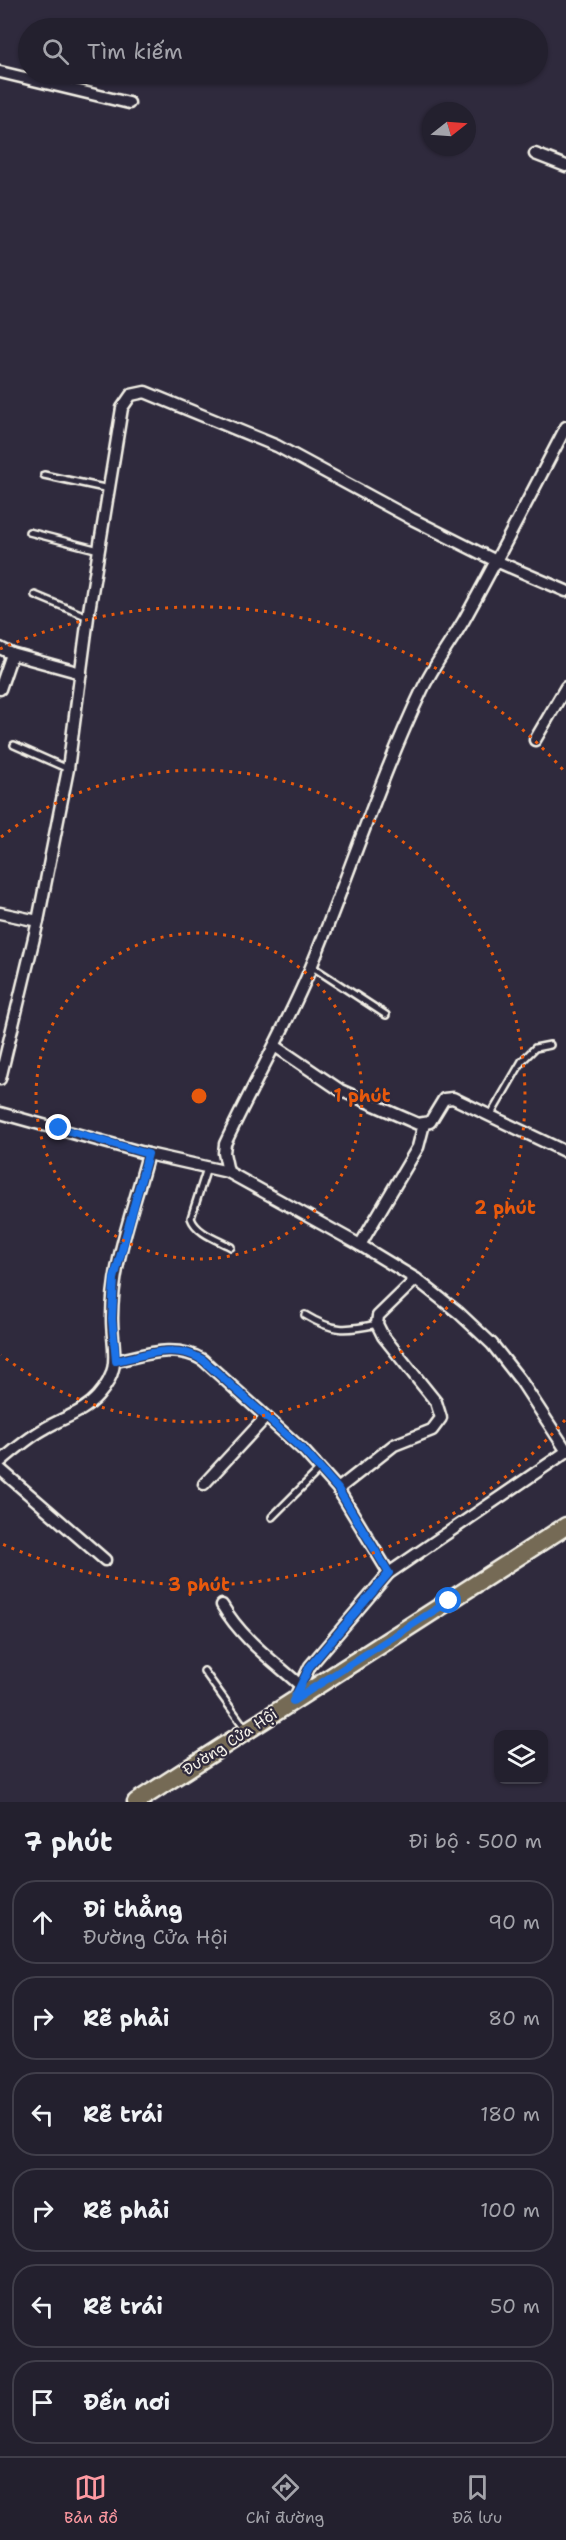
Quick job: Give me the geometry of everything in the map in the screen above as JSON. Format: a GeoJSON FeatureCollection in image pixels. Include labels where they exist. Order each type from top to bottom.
{"type":"FeatureCollection","features":[{"type":"Feature","properties":{"kind":"main road","name":"Đường Cửa Hội"},"geometry":{"type":"LineString","coordinates":[[136,1802],[566,1527]]}},
{"type":"Feature","properties":{"kind":"street"},"geometry":{"type":"LineString","coordinates":[[0,72],[18,76]]}},
{"type":"Feature","properties":{"kind":"street"},"geometry":{"type":"LineString","coordinates":[[50,84],[129,103]]}},
{"type":"Feature","properties":{"kind":"street"},"geometry":{"type":"LineString","coordinates":[[535,154],[566,166]]}},
{"type":"Feature","properties":{"kind":"street"},"geometry":{"type":"LineString","coordinates":[[0,1080],[38,921],[68,769],[88,617],[122,408],[131,395],[145,392],[277,446],[412,519],[496,561],[566,591]]}},
{"type":"Feature","properties":{"kind":"street"},"geometry":{"type":"LineString","coordinates":[[228,1172],[224,1153],[225,1144],[254,1083],[275,1046],[311,966],[381,787],[422,691],[496,561],[566,427]]}},
{"type":"Feature","properties":{"kind":"street"},"geometry":{"type":"LineString","coordinates":[[0,648],[12,654],[81,673]]}},
{"type":"Feature","properties":{"kind":"street"},"geometry":{"type":"LineString","coordinates":[[0,689],[12,654]]}},
{"type":"Feature","properties":{"kind":"street"},"geometry":{"type":"LineString","coordinates":[[535,740],[566,687]]}},
{"type":"Feature","properties":{"kind":"street"},"geometry":{"type":"LineString","coordinates":[[0,913],[38,921]]}},
{"type":"Feature","properties":{"kind":"street"},"geometry":{"type":"LineString","coordinates":[[275,1046],[340,1090],[424,1124],[430,1122],[444,1099],[453,1098],[566,1152]]}},
{"type":"Feature","properties":{"kind":"street"},"geometry":{"type":"LineString","coordinates":[[0,1113],[148,1154],[228,1172],[360,1245],[416,1279],[459,1313],[492,1344],[521,1380],[566,1451],[389,1573],[322,1651],[300,1685],[293,1701]]}},
{"type":"Feature","properties":{"kind":"street"},"geometry":{"type":"LineString","coordinates":[[360,1245],[418,1147],[424,1124]]}},
{"type":"Feature","properties":{"kind":"street"},"geometry":{"type":"LineString","coordinates":[[0,1462],[39,1431],[75,1414],[89,1404],[105,1386],[116,1361],[112,1319],[114,1279],[148,1154]]}},
{"type":"Feature","properties":{"kind":"street"},"geometry":{"type":"LineString","coordinates":[[338,1489],[394,1445],[432,1430],[441,1418],[436,1402],[383,1336],[377,1324],[378,1316],[416,1279]]}},
{"type":"Feature","properties":{"kind":"street"},"geometry":{"type":"LineString","coordinates":[[116,1361],[167,1351],[187,1352],[208,1364],[266,1417],[338,1489],[389,1573]]}},
{"type":"Feature","properties":{"kind":"street"},"geometry":{"type":"LineString","coordinates":[[204,1484],[266,1417]]}},
{"type":"Feature","properties":{"kind":"street"},"geometry":{"type":"LineString","coordinates":[[0,1469],[105,1560]]}},
{"type":"Feature","properties":{"kind":"street"},"geometry":{"type":"LineString","coordinates":[[222,1605],[233,1625],[300,1685]]}},
{"type":"Feature","properties":{"kind":"lane"},"geometry":{"type":"LineString","coordinates":[[44,475],[109,489]]}},
{"type":"Feature","properties":{"kind":"lane"},"geometry":{"type":"LineString","coordinates":[[29,532],[99,550]]}},
{"type":"Feature","properties":{"kind":"lane"},"geometry":{"type":"LineString","coordinates":[[34,595],[88,617]]}},
{"type":"Feature","properties":{"kind":"lane"},"geometry":{"type":"LineString","coordinates":[[14,745],[68,769]]}},
{"type":"Feature","properties":{"kind":"lane"},"geometry":{"type":"LineString","coordinates":[[311,966],[386,1015]]}},
{"type":"Feature","properties":{"kind":"lane"},"geometry":{"type":"LineString","coordinates":[[490,1116],[522,1061],[535,1048],[550,1045]]}},
{"type":"Feature","properties":{"kind":"lane"},"geometry":{"type":"LineString","coordinates":[[207,1167],[191,1218],[193,1224],[201,1231],[231,1247]]}},
{"type":"Feature","properties":{"kind":"lane"},"geometry":{"type":"LineString","coordinates":[[305,1315],[333,1329],[349,1330],[377,1324]]}},
{"type":"Feature","properties":{"kind":"lane"},"geometry":{"type":"LineString","coordinates":[[272,1518],[320,1469]]}},
{"type":"Feature","properties":{"kind":"lane"},"geometry":{"type":"LineString","coordinates":[[204,1671],[247,1731]]}},
{"type":"Feature","properties":{"kind":"route"},"geometry":{"type":"LineString","coordinates":[[59,1128],[148,1154],[114,1279],[112,1329],[116,1361],[175,1350],[187,1352],[203,1360],[304,1451],[338,1489],[389,1573],[310,1666],[301,1680],[293,1701],[449,1601]]}}]}
